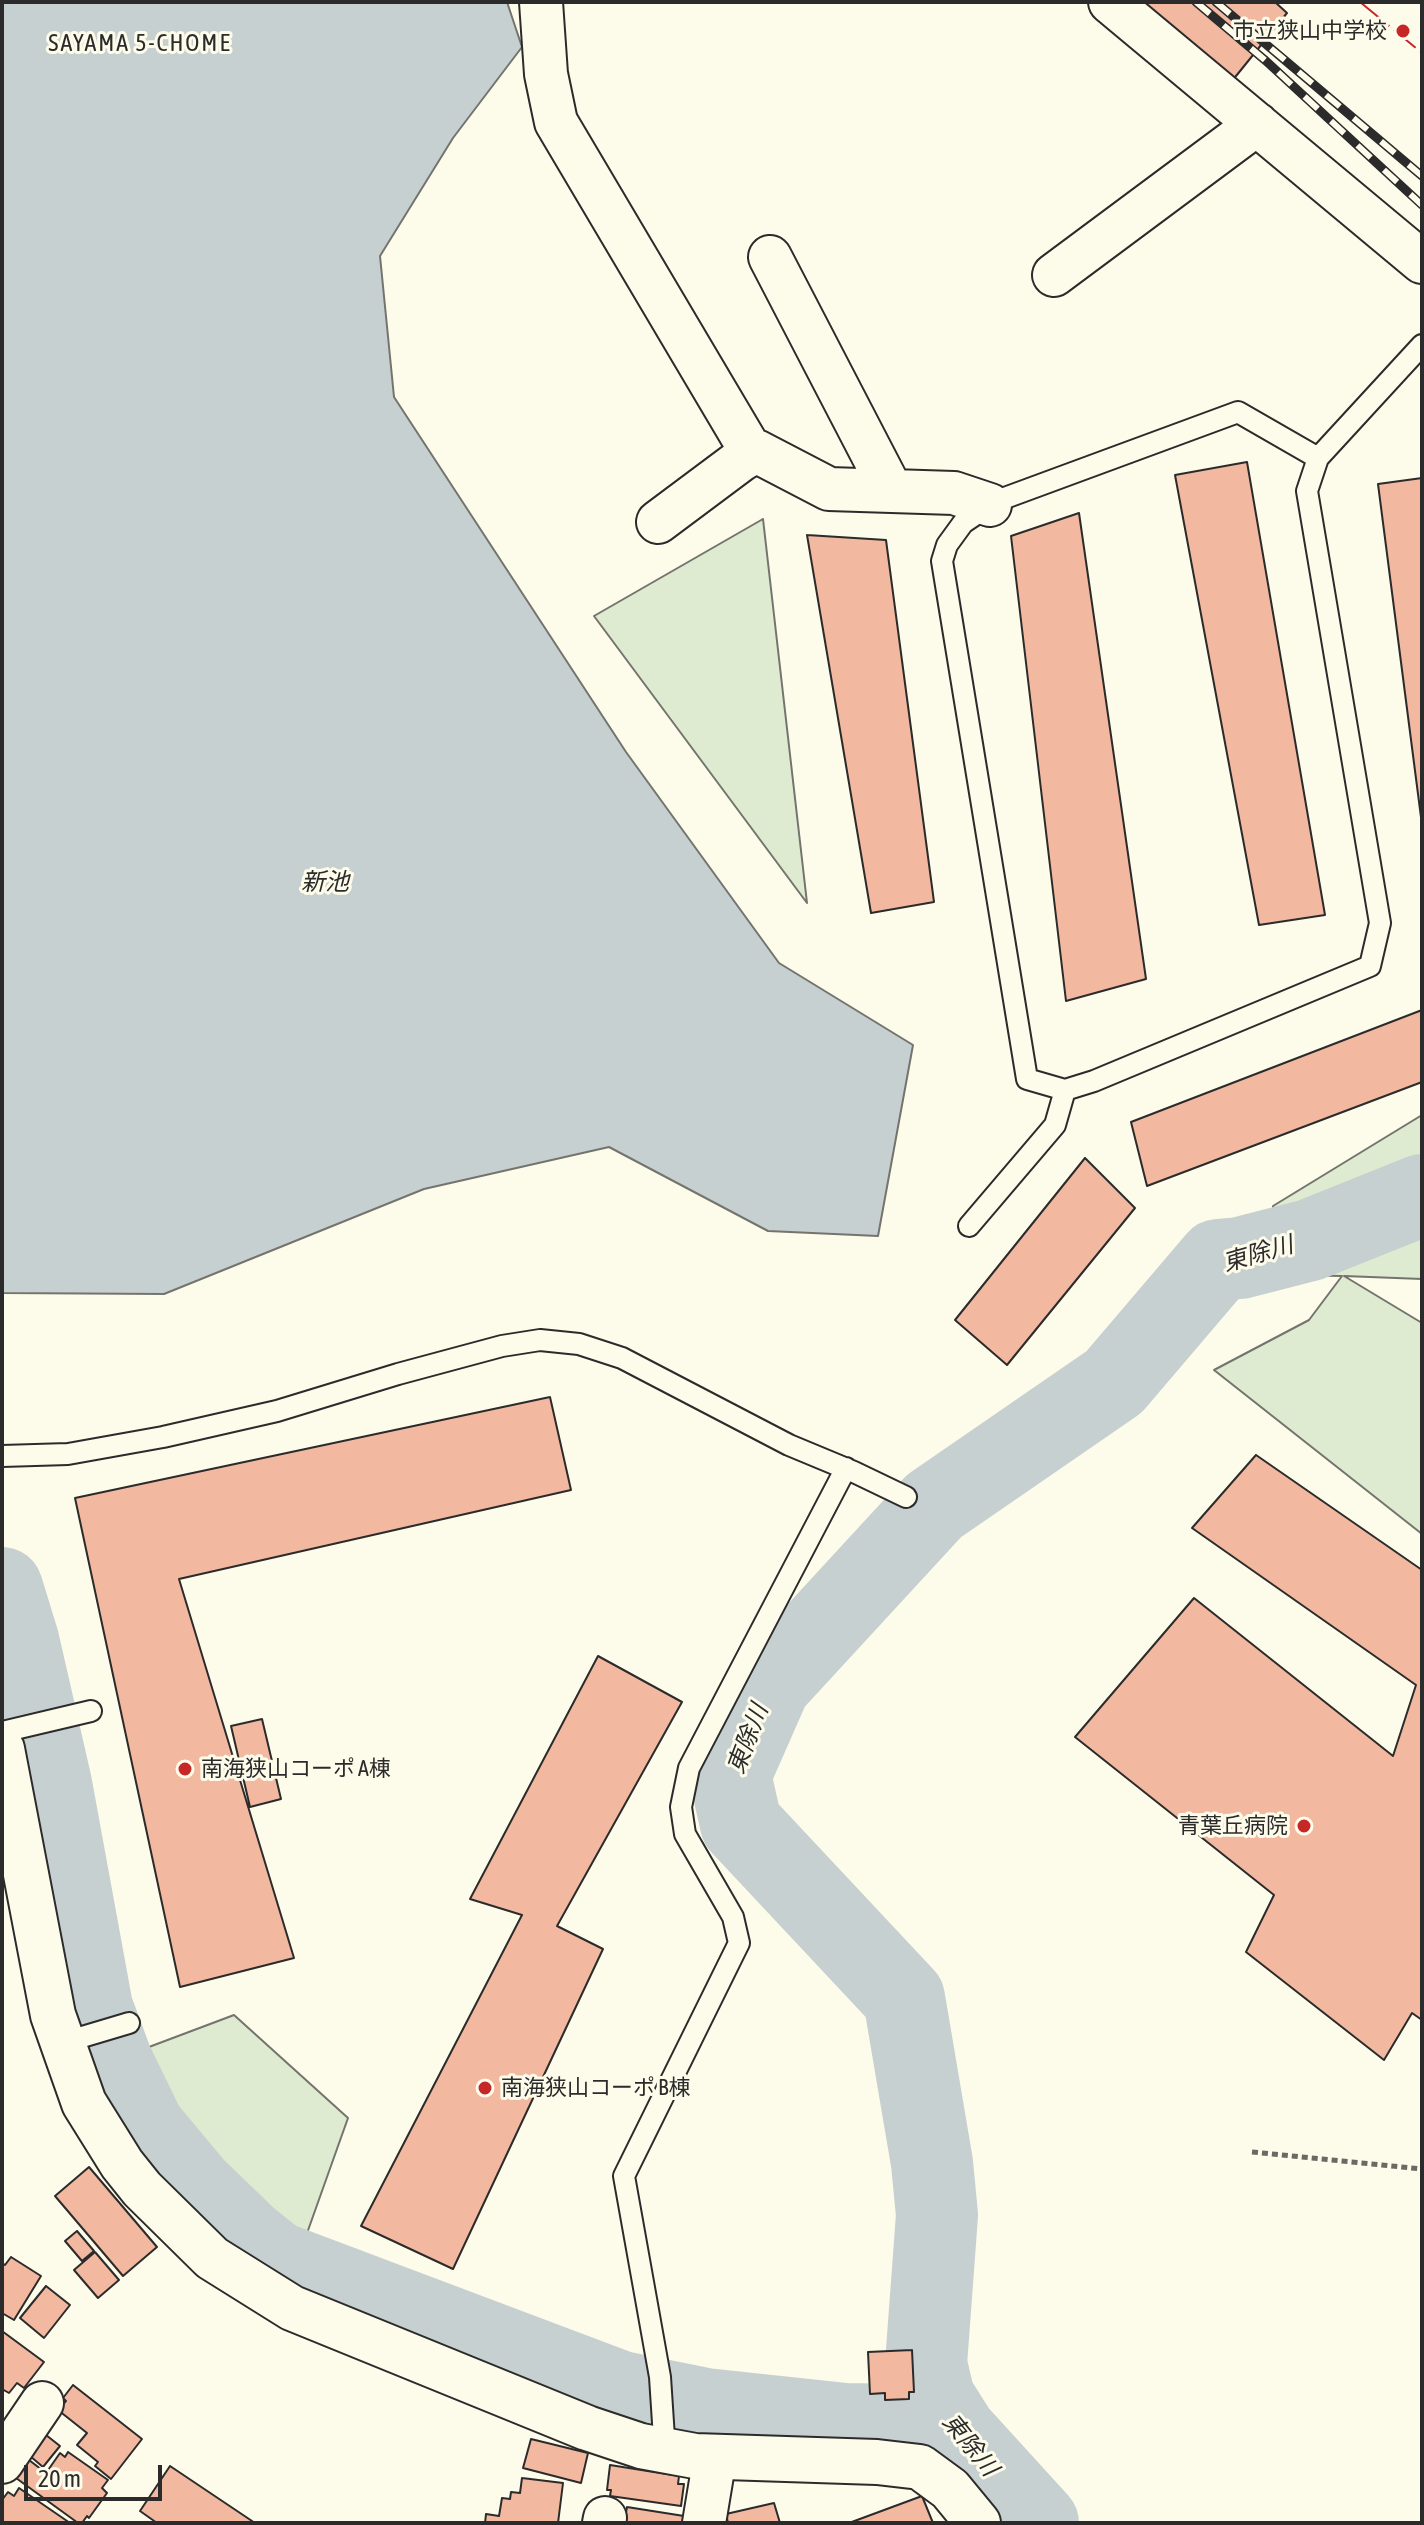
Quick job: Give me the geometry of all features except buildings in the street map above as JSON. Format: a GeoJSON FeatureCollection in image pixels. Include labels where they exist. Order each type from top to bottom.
{"type":"FeatureCollection","features":[{"type":"Feature","properties":{"kind":"street"},"geometry":{"type":"LineString","coordinates":[[541,2],[546,74],[556,122],[752,453]]}},
{"type":"Feature","properties":{"kind":"street"},"geometry":{"type":"LineString","coordinates":[[1110,2],[1422,262]]}},
{"type":"Feature","properties":{"kind":"street"},"geometry":{"type":"LineString","coordinates":[[1054,275],[1257,124]]}},
{"type":"Feature","properties":{"kind":"street"},"geometry":{"type":"LineString","coordinates":[[770,257],[891,490]]}},
{"type":"Feature","properties":{"kind":"street"},"geometry":{"type":"LineString","coordinates":[[658,522],[756,451],[829,489],[954,493],[990,505]]}},
{"type":"Feature","properties":{"kind":"street"},"geometry":{"type":"LineString","coordinates":[[5,1737],[53,2015],[70,2041],[84,2103],[122,2164],[164,2213],[212,2258],[267,2294],[305,2313],[587,2428],[715,2457],[877,2462],[920,2467],[950,2489],[978,2523]]}},
{"type":"Feature","properties":{"kind":"street"},"geometry":{"type":"LineString","coordinates":[[2,2462],[42,2403]]}},
{"type":"Feature","properties":{"kind":"street"},"geometry":{"type":"LineString","coordinates":[[704,2523],[715,2457]]}},
{"type":"Feature","properties":{"kind":"lane"},"geometry":{"type":"LineString","coordinates":[[1318,458],[1238,412],[990,505],[963,523],[947,545],[942,561],[1027,1079],[1065,1090],[1094,1081],[1370,966],[1380,923],[1307,491],[1318,458],[1422,345]]}},
{"type":"Feature","properties":{"kind":"lane"},"geometry":{"type":"LineString","coordinates":[[969,1226],[1055,1125],[1065,1090]]}},
{"type":"Feature","properties":{"kind":"lane"},"geometry":{"type":"LineString","coordinates":[[2,1456],[68,1454],[163,1437],[277,1411],[502,1346],[540,1340],[579,1344],[622,1358],[789,1445],[906,1497]]}},
{"type":"Feature","properties":{"kind":"lane"},"geometry":{"type":"LineString","coordinates":[[663,2444],[660,2377],[624,2176],[739,1943],[733,1917],[685,1834],[681,1807],[689,1768],[846,1468]]}},
{"type":"Feature","properties":{"kind":"lane"},"geometry":{"type":"LineString","coordinates":[[5,1737],[91,1711]]}},
{"type":"Feature","properties":{"kind":"lane"},"geometry":{"type":"LineString","coordinates":[[70,2041],[129,2023]]}},
{"type":"Feature","properties":{"kind":"path"},"geometry":{"type":"LineString","coordinates":[[1252,2152],[1422,2169]]}},
{"type":"Feature","properties":{"kind":"green space"},"geometry":{"type":"Polygon","coordinates":[[[763,519],[807,903],[594,616],[763,519]]]}},
{"type":"Feature","properties":{"kind":"green space"},"geometry":{"type":"Polygon","coordinates":[[[1422,1115],[1422,1279],[1344,1276],[1422,1323],[1422,1534],[1214,1370],[1309,1320],[1342,1276],[1283,1275],[1273,1206],[1422,1115]]]}},
{"type":"Feature","properties":{"kind":"green space"},"geometry":{"type":"Polygon","coordinates":[[[234,2015],[348,2118],[306,2236],[248,2210],[168,2123],[133,2053],[234,2015]]]}},
{"type":"Feature","properties":{"kind":"water","name":"新池"},"geometry":{"type":"Polygon","coordinates":[[[2,2],[507,2],[522,47],[453,138],[380,256],[394,397],[626,752],[779,963],[913,1045],[878,1236],[768,1231],[609,1147],[424,1189],[164,1294],[2,1293],[2,2]]]}},
{"type":"Feature","properties":{"kind":"waterway","name":"東除川"},"geometry":{"type":"LineString","coordinates":[[1038,2523],[956,2433],[934,2398],[926,2364],[937,2215],[932,2163],[904,1998],[741,1824],[730,1775],[770,1684],[934,1506],[1114,1382],[1218,1260],[1240,1258],[1310,1240],[1422,1195]]}},
{"type":"Feature","properties":{"kind":"waterway"},"geometry":{"type":"LineString","coordinates":[[2,1588],[18,1640],[51,1784],[92,2008],[112,2062],[144,2128],[194,2188],[247,2239],[276,2262],[621,2392],[705,2409],[845,2424],[909,2425],[956,2433]]}},
{"type":"Feature","properties":{"kind":"railway"},"geometry":{"type":"LineString","coordinates":[[1196,2],[1266,61],[1422,205]]}},
{"type":"Feature","properties":{"kind":"railway"},"geometry":{"type":"LineString","coordinates":[[1216,2],[1422,176]]}},
{"type":"Feature","properties":{"kind":"power"},"geometry":{"type":"LineString","coordinates":[[1360,2],[1422,53]]}},
{"type":"Feature","properties":{"kind":"place","name":"市立狭山中学校"},"geometry":{"type":"Point","coordinates":[1403,31]}},
{"type":"Feature","properties":{"kind":"place","name":"南海狭山コーポ A棟"},"geometry":{"type":"Point","coordinates":[185,1769]}},
{"type":"Feature","properties":{"kind":"place","name":"青葉丘病院"},"geometry":{"type":"Point","coordinates":[1304,1826]}},
{"type":"Feature","properties":{"kind":"place","name":"南海狭山コーポ B棟"},"geometry":{"type":"Point","coordinates":[485,2088]}},
{"type":"Feature","properties":{"kind":"district","name":"SAYAMA 5-CHOME"},"geometry":{"type":"Point","coordinates":[140,43]}}]}
